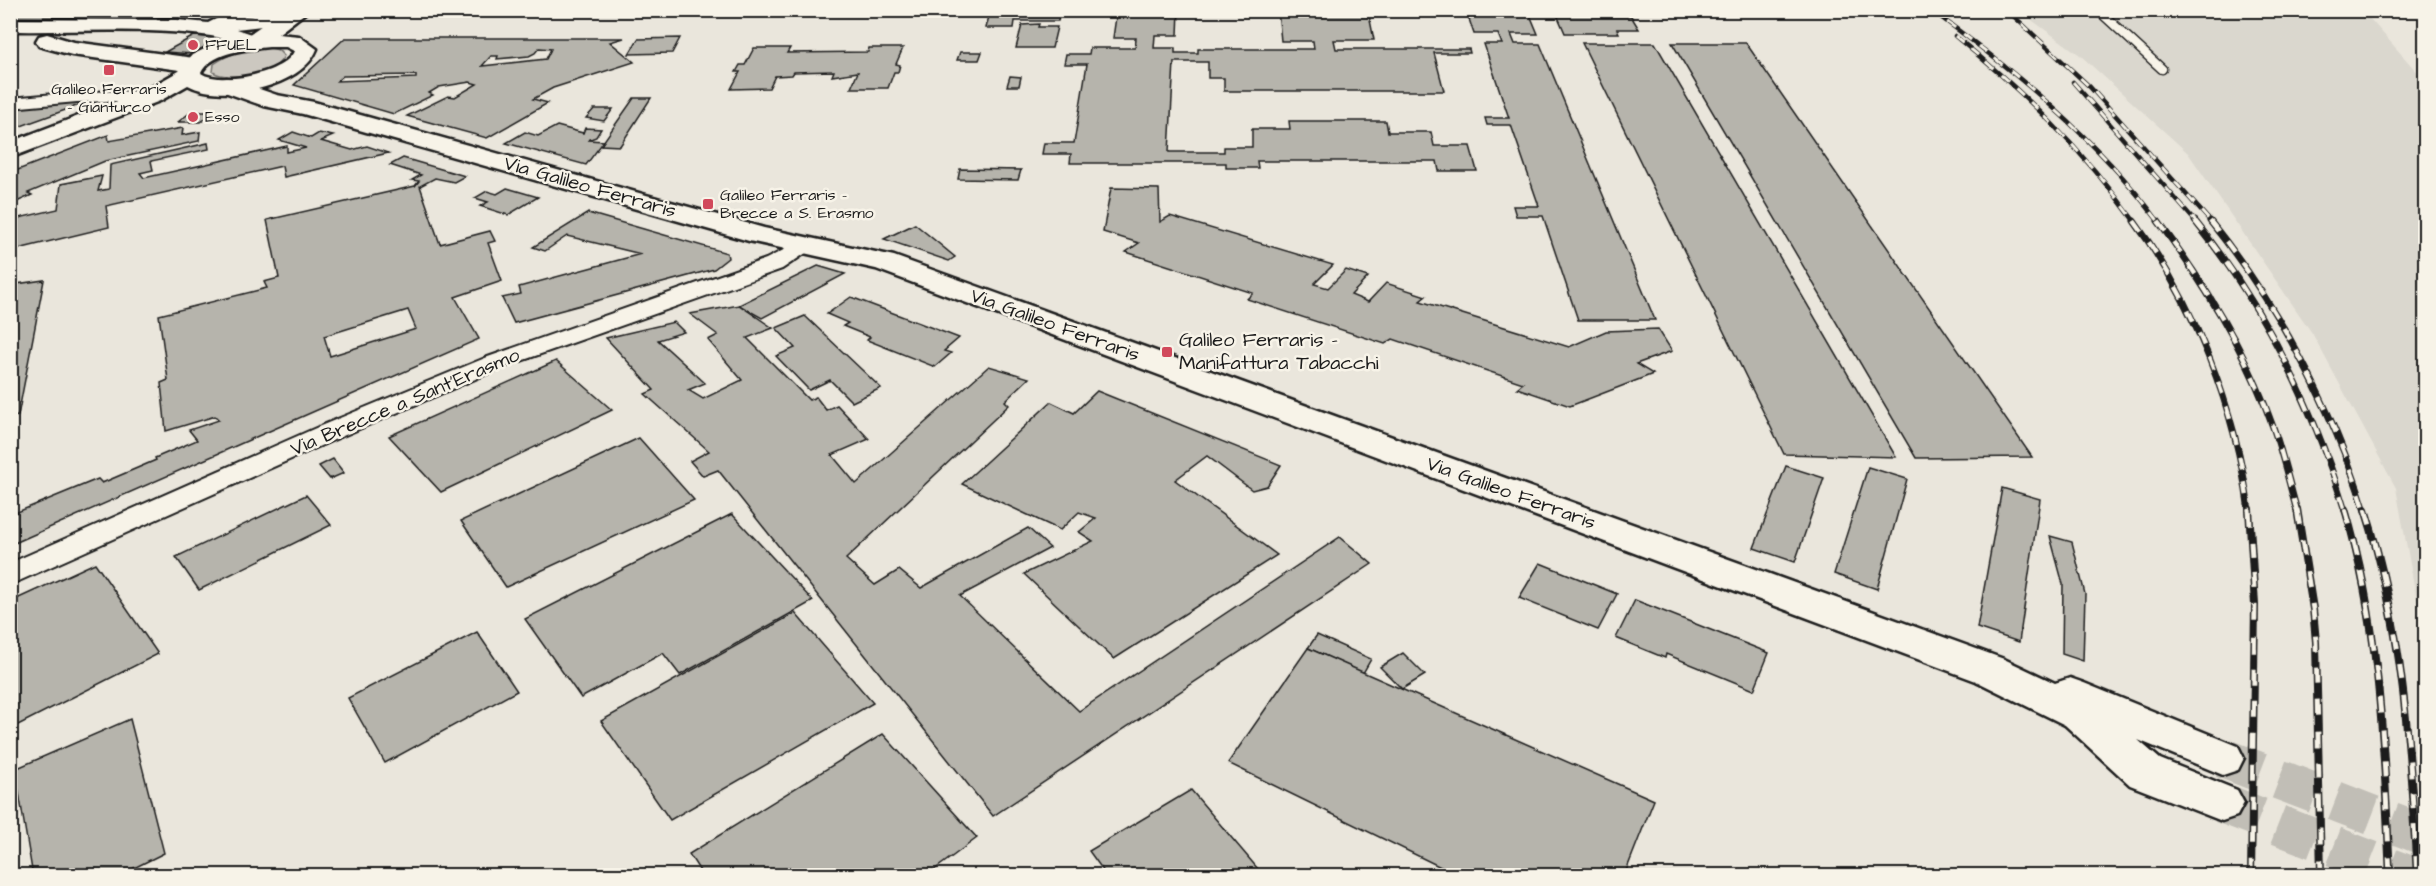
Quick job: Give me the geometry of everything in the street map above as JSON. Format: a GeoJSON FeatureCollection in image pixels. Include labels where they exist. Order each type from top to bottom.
{"type":"FeatureCollection","features":[{"type":"Feature","properties":{"kind":"main road"},"geometry":{"type":"LineString","coordinates":[[10,25],[177,26],[255,22],[286,10]]}},
{"type":"Feature","properties":{"kind":"main road"},"geometry":{"type":"LineString","coordinates":[[252,42],[299,10]]}},
{"type":"Feature","properties":{"kind":"main road"},"geometry":{"type":"LineString","coordinates":[[296,42],[304,10]]}},
{"type":"Feature","properties":{"kind":"main road"},"geometry":{"type":"LineString","coordinates":[[10,151],[152,96],[195,75],[218,51],[252,42],[277,40],[296,42],[304,46],[306,55],[295,66],[282,73],[227,86],[195,75],[80,43],[98,32],[134,26]]}},
{"type":"Feature","properties":{"kind":"main road"},"geometry":{"type":"LineString","coordinates":[[177,26],[217,30],[252,42]]}},
{"type":"Feature","properties":{"kind":"main road"},"geometry":{"type":"LineString","coordinates":[[10,32],[63,46],[103,51]]}},
{"type":"Feature","properties":{"kind":"main road","name":"Via Galileo Ferraris"},"geometry":{"type":"LineString","coordinates":[[282,73],[276,78],[275,87],[306,106]]}},
{"type":"Feature","properties":{"kind":"main road","name":"Via Galileo Ferraris"},"geometry":{"type":"LineString","coordinates":[[227,86],[272,102],[306,106],[759,235],[884,262],[1990,670],[2079,713],[2145,771],[2222,803]]}},
{"type":"Feature","properties":{"kind":"main road","name":"Via Galileo Ferraris"},"geometry":{"type":"LineString","coordinates":[[1990,670],[2022,677],[2111,709],[2223,758]]}},
{"type":"Feature","properties":{"kind":"street"},"geometry":{"type":"LineString","coordinates":[[10,103],[77,97],[152,96]]}},
{"type":"Feature","properties":{"kind":"street","name":"Via Brecce a Sant'Erasmo"},"geometry":{"type":"LineString","coordinates":[[10,575],[327,433],[493,363],[774,264],[805,245]]}},
{"type":"Feature","properties":{"kind":"lane"},"geometry":{"type":"LineString","coordinates":[[2098,10],[2162,69]]}},
{"type":"Feature","properties":{"kind":"shaded area"},"geometry":{"type":"Polygon","coordinates":[[[338,11],[530,11],[527,15],[333,15],[338,11]]]}},
{"type":"Feature","properties":{"kind":"shaded area"},"geometry":{"type":"Polygon","coordinates":[[[2019,11],[2363,11],[2425,81],[2425,645],[2396,488],[2312,333],[2188,153],[2080,55],[2019,11]]]}},
{"type":"Feature","properties":{"kind":"shaded area"},"geometry":{"type":"Polygon","coordinates":[[[271,48],[278,50],[284,56],[279,63],[262,72],[230,77],[213,72],[214,64],[227,56],[248,50],[271,48]]]}},
{"type":"Feature","properties":{"kind":"building"},"geometry":{"type":"Polygon","coordinates":[[[23,10],[257,10],[248,17],[12,18],[23,10]]]}},
{"type":"Feature","properties":{"kind":"building"},"geometry":{"type":"Polygon","coordinates":[[[973,10],[1060,10],[1058,21],[1015,21],[1014,28],[986,28],[989,16],[971,16],[973,10]]]}},
{"type":"Feature","properties":{"kind":"building"},"geometry":{"type":"Polygon","coordinates":[[[1117,10],[1179,10],[1178,35],[1155,35],[1154,48],[1175,48],[1175,53],[1198,53],[1198,49],[1314,49],[1313,41],[1281,41],[1278,10],[1368,10],[1374,40],[1334,40],[1336,49],[1469,49],[1470,53],[1434,53],[1444,91],[1224,91],[1224,78],[1208,78],[1208,62],[1174,62],[1169,152],[1224,152],[1224,147],[1252,147],[1252,129],[1290,129],[1289,121],[1386,121],[1388,132],[1431,132],[1434,146],[1470,146],[1477,171],[1439,171],[1437,161],[1257,161],[1258,168],[1226,168],[1226,163],[1070,163],[1071,154],[1042,154],[1044,143],[1074,143],[1087,64],[1064,64],[1066,54],[1089,54],[1090,48],[1135,48],[1136,38],[1113,38],[1117,10]]]}},
{"type":"Feature","properties":{"kind":"building"},"geometry":{"type":"Polygon","coordinates":[[[1466,10],[1528,10],[1538,34],[1511,34],[1515,44],[1540,44],[1655,320],[1578,320],[1543,216],[1516,216],[1513,206],[1539,206],[1511,125],[1487,125],[1485,118],[1509,118],[1484,44],[1502,44],[1498,34],[1474,34],[1466,10]]]}},
{"type":"Feature","properties":{"kind":"building"},"geometry":{"type":"Polygon","coordinates":[[[1555,10],[1630,10],[1611,11],[1614,16],[1631,16],[1639,29],[1617,29],[1619,33],[1565,33],[1555,10]]]}},
{"type":"Feature","properties":{"kind":"building"},"geometry":{"type":"Polygon","coordinates":[[[1039,24],[1038,27],[1057,27],[1052,48],[1016,48],[1022,25],[1039,24]]]}},
{"type":"Feature","properties":{"kind":"building"},"geometry":{"type":"Polygon","coordinates":[[[194,36],[221,38],[193,54],[165,52],[194,36]]]}},
{"type":"Feature","properties":{"kind":"building"},"geometry":{"type":"Polygon","coordinates":[[[345,38],[624,38],[610,42],[634,62],[553,88],[533,99],[548,103],[487,138],[407,116],[448,96],[455,97],[477,84],[470,82],[439,87],[429,93],[433,95],[394,114],[294,85],[345,38]],[[539,48],[529,56],[497,59],[498,56],[491,56],[482,66],[546,59],[551,49],[539,48]],[[416,75],[343,76],[337,81],[416,78],[416,75]]]}},
{"type":"Feature","properties":{"kind":"building"},"geometry":{"type":"Polygon","coordinates":[[[680,38],[672,53],[629,54],[638,39],[680,38]]]}},
{"type":"Feature","properties":{"kind":"building"},"geometry":{"type":"Polygon","coordinates":[[[1582,43],[1655,43],[1896,457],[1784,454],[1582,43]]]}},
{"type":"Feature","properties":{"kind":"building"},"geometry":{"type":"Polygon","coordinates":[[[1672,43],[1746,43],[2032,457],[1916,458],[1672,43]]]}},
{"type":"Feature","properties":{"kind":"building"},"geometry":{"type":"Polygon","coordinates":[[[754,48],[790,48],[787,53],[868,52],[869,48],[903,48],[896,64],[900,65],[898,72],[894,72],[888,88],[851,88],[858,72],[832,76],[834,71],[794,72],[792,75],[775,76],[769,88],[731,89],[740,72],[736,72],[740,65],[745,65],[754,48]]]}},
{"type":"Feature","properties":{"kind":"building"},"geometry":{"type":"Polygon","coordinates":[[[960,52],[982,52],[979,60],[957,60],[960,52]]]}},
{"type":"Feature","properties":{"kind":"building"},"geometry":{"type":"Polygon","coordinates":[[[1010,76],[1021,77],[1019,86],[1007,86],[1010,76]]]}},
{"type":"Feature","properties":{"kind":"building"},"geometry":{"type":"Polygon","coordinates":[[[634,98],[651,98],[620,146],[601,145],[634,98]]]}},
{"type":"Feature","properties":{"kind":"building"},"geometry":{"type":"Polygon","coordinates":[[[77,101],[82,104],[10,130],[10,108],[77,101]]]}},
{"type":"Feature","properties":{"kind":"building"},"geometry":{"type":"Polygon","coordinates":[[[594,109],[613,109],[604,121],[586,118],[594,109]]]}},
{"type":"Feature","properties":{"kind":"building"},"geometry":{"type":"Polygon","coordinates":[[[191,112],[214,112],[201,122],[178,122],[191,112]]]}},
{"type":"Feature","properties":{"kind":"building"},"geometry":{"type":"Polygon","coordinates":[[[557,126],[583,133],[585,128],[601,129],[596,137],[588,140],[604,141],[586,165],[506,143],[525,132],[538,136],[557,126]]]}},
{"type":"Feature","properties":{"kind":"building"},"geometry":{"type":"Polygon","coordinates":[[[183,128],[182,135],[200,132],[199,141],[105,161],[28,193],[32,195],[10,205],[10,173],[108,135],[109,141],[183,128]]]}},
{"type":"Feature","properties":{"kind":"building"},"geometry":{"type":"Polygon","coordinates":[[[293,132],[311,138],[319,133],[333,136],[321,141],[352,150],[367,146],[388,153],[284,177],[282,166],[106,206],[109,227],[10,251],[10,220],[58,209],[61,184],[102,176],[98,191],[109,189],[110,165],[208,143],[209,149],[151,161],[153,170],[140,173],[144,178],[287,146],[287,152],[306,148],[279,140],[293,132]]]}},
{"type":"Feature","properties":{"kind":"building"},"geometry":{"type":"Polygon","coordinates":[[[403,158],[465,176],[454,182],[435,178],[420,186],[440,244],[490,231],[495,241],[488,243],[502,281],[455,297],[479,339],[10,545],[10,515],[98,479],[102,483],[156,460],[155,458],[197,440],[189,430],[219,420],[215,416],[166,431],[161,383],[168,380],[159,315],[267,288],[264,282],[279,278],[267,220],[415,186],[419,181],[412,180],[421,175],[390,165],[403,158]],[[408,310],[324,336],[330,356],[416,329],[408,310]]]}},
{"type":"Feature","properties":{"kind":"building"},"geometry":{"type":"Polygon","coordinates":[[[960,169],[1021,170],[1018,180],[958,179],[960,169]]]}},
{"type":"Feature","properties":{"kind":"building"},"geometry":{"type":"Polygon","coordinates":[[[507,188],[538,197],[508,215],[480,206],[488,202],[475,198],[487,191],[497,194],[507,188]]]}},
{"type":"Feature","properties":{"kind":"building"},"geometry":{"type":"Polygon","coordinates":[[[1111,188],[1159,189],[1160,222],[1170,216],[1333,265],[1314,284],[1328,288],[1346,270],[1368,277],[1351,295],[1368,302],[1386,283],[1426,296],[1420,301],[1569,347],[1606,331],[1658,329],[1672,351],[1636,364],[1653,374],[1570,406],[1517,388],[1523,383],[1393,339],[1385,344],[1247,299],[1253,293],[1126,252],[1139,243],[1103,232],[1111,188]]]}},
{"type":"Feature","properties":{"kind":"building"},"geometry":{"type":"Polygon","coordinates":[[[588,213],[727,253],[728,258],[714,269],[514,323],[502,298],[521,294],[519,287],[641,254],[567,236],[545,251],[533,247],[588,213]]]}},
{"type":"Feature","properties":{"kind":"building"},"geometry":{"type":"Polygon","coordinates":[[[915,224],[955,257],[949,261],[884,239],[915,224]]]}},
{"type":"Feature","properties":{"kind":"building"},"geometry":{"type":"Polygon","coordinates":[[[818,266],[845,274],[762,318],[739,305],[818,266]]]}},
{"type":"Feature","properties":{"kind":"building"},"geometry":{"type":"Polygon","coordinates":[[[44,280],[18,416],[10,418],[10,285],[44,280]]]}},
{"type":"Feature","properties":{"kind":"building"},"geometry":{"type":"Polygon","coordinates":[[[851,297],[959,338],[944,351],[951,353],[935,367],[867,340],[870,337],[843,326],[848,323],[827,314],[851,297]]]}},
{"type":"Feature","properties":{"kind":"building"},"geometry":{"type":"Polygon","coordinates":[[[739,305],[773,328],[747,338],[809,400],[816,397],[826,410],[837,405],[869,439],[832,455],[856,484],[989,366],[1029,378],[1005,401],[1009,405],[846,559],[875,585],[899,570],[921,588],[1028,528],[1050,548],[960,596],[1079,711],[1340,537],[1372,564],[993,816],[718,470],[703,476],[690,461],[709,451],[645,394],[654,390],[606,338],[674,322],[684,332],[658,340],[705,383],[688,390],[703,399],[742,380],[708,340],[718,335],[690,314],[739,305]]]}},
{"type":"Feature","properties":{"kind":"building"},"geometry":{"type":"Polygon","coordinates":[[[805,316],[881,388],[852,402],[830,380],[809,390],[776,356],[795,348],[776,328],[805,316]]]}},
{"type":"Feature","properties":{"kind":"building"},"geometry":{"type":"Polygon","coordinates":[[[556,361],[612,410],[441,492],[389,436],[556,361]]]}},
{"type":"Feature","properties":{"kind":"building"},"geometry":{"type":"Polygon","coordinates":[[[1097,391],[1281,465],[1267,486],[1252,490],[1207,456],[1175,480],[1277,555],[1114,659],[1024,574],[1093,541],[1079,532],[1096,518],[1079,512],[1060,530],[962,484],[1051,402],[1074,413],[1097,391]]]}},
{"type":"Feature","properties":{"kind":"building"},"geometry":{"type":"Polygon","coordinates":[[[639,438],[694,500],[506,587],[461,521],[639,438]]]}},
{"type":"Feature","properties":{"kind":"building"},"geometry":{"type":"Polygon","coordinates":[[[333,459],[344,473],[330,479],[319,466],[333,459]]]}},
{"type":"Feature","properties":{"kind":"building"},"geometry":{"type":"Polygon","coordinates":[[[1786,466],[1824,478],[1795,562],[1754,548],[1786,466]]]}},
{"type":"Feature","properties":{"kind":"building"},"geometry":{"type":"Polygon","coordinates":[[[1868,467],[1907,479],[1877,589],[1834,574],[1868,467]]]}},
{"type":"Feature","properties":{"kind":"building"},"geometry":{"type":"Polygon","coordinates":[[[2002,488],[2040,499],[2019,642],[1977,628],[2002,488]]]}},
{"type":"Feature","properties":{"kind":"building"},"geometry":{"type":"Polygon","coordinates":[[[306,495],[331,525],[199,590],[176,557],[306,495]]]}},
{"type":"Feature","properties":{"kind":"building"},"geometry":{"type":"Polygon","coordinates":[[[732,514],[813,601],[680,675],[663,653],[581,698],[525,619],[732,514]]]}},
{"type":"Feature","properties":{"kind":"building"},"geometry":{"type":"Polygon","coordinates":[[[2050,536],[2072,542],[2085,594],[2083,661],[2062,654],[2063,584],[2050,536]]]}},
{"type":"Feature","properties":{"kind":"building"},"geometry":{"type":"Polygon","coordinates":[[[95,563],[158,654],[10,729],[10,602],[95,563]]]}},
{"type":"Feature","properties":{"kind":"building"},"geometry":{"type":"Polygon","coordinates":[[[1540,563],[1617,594],[1598,630],[1519,598],[1540,563]]]}},
{"type":"Feature","properties":{"kind":"building"},"geometry":{"type":"Polygon","coordinates":[[[1635,600],[1769,653],[1754,690],[1666,654],[1665,658],[1616,638],[1635,600]]]}},
{"type":"Feature","properties":{"kind":"building"},"geometry":{"type":"Polygon","coordinates":[[[795,613],[873,703],[670,820],[601,721],[795,613]]]}},
{"type":"Feature","properties":{"kind":"building"},"geometry":{"type":"Polygon","coordinates":[[[477,632],[517,691],[385,763],[348,698],[477,632]]]}},
{"type":"Feature","properties":{"kind":"building"},"geometry":{"type":"Polygon","coordinates":[[[1317,635],[1371,659],[1363,673],[1308,648],[1317,635]]]}},
{"type":"Feature","properties":{"kind":"building"},"geometry":{"type":"Polygon","coordinates":[[[1308,648],[1654,800],[1624,876],[1459,876],[1228,763],[1308,648]]]}},
{"type":"Feature","properties":{"kind":"building"},"geometry":{"type":"Polygon","coordinates":[[[1403,653],[1425,675],[1402,689],[1380,667],[1403,653]]]}},
{"type":"Feature","properties":{"kind":"building"},"geometry":{"type":"Polygon","coordinates":[[[130,719],[164,853],[118,876],[33,876],[15,769],[130,719]]]}},
{"type":"Feature","properties":{"kind":"building"},"geometry":{"type":"Polygon","coordinates":[[[883,734],[977,838],[926,876],[703,876],[689,854],[883,734]]]}},
{"type":"Feature","properties":{"kind":"building"},"geometry":{"type":"Polygon","coordinates":[[[1191,790],[1264,876],[1107,876],[1089,851],[1191,790]]]}},
{"type":"Feature","properties":{"kind":"tunnel"},"geometry":{"type":"LineString","coordinates":[[2223,758],[2426,836]]}},
{"type":"Feature","properties":{"kind":"tunnel"},"geometry":{"type":"LineString","coordinates":[[2222,803],[2410,876]]}},
{"type":"Feature","properties":{"kind":"railway"},"geometry":{"type":"LineString","coordinates":[[1931,10],[1994,57],[2082,134],[2135,191],[2159,222]]}},
{"type":"Feature","properties":{"kind":"railway"},"geometry":{"type":"LineString","coordinates":[[2007,10],[2090,87],[2211,222]]}},
{"type":"Feature","properties":{"kind":"railway"},"geometry":{"type":"LineString","coordinates":[[1955,36],[2051,123],[2094,170],[2135,222]]}},
{"type":"Feature","properties":{"kind":"railway"},"geometry":{"type":"LineString","coordinates":[[2073,82],[2196,222]]}},
{"type":"Feature","properties":{"kind":"railway"},"geometry":{"type":"LineString","coordinates":[[2134,221],[2176,287],[2210,359],[2234,434],[2249,511]]}},
{"type":"Feature","properties":{"kind":"railway"},"geometry":{"type":"LineString","coordinates":[[2158,221],[2208,294],[2251,372],[2277,438],[2297,511]]}},
{"type":"Feature","properties":{"kind":"railway"},"geometry":{"type":"LineString","coordinates":[[2195,221],[2243,288],[2284,359],[2318,433],[2345,511]]}},
{"type":"Feature","properties":{"kind":"railway"},"geometry":{"type":"LineString","coordinates":[[2210,221],[2258,287],[2301,359],[2336,434],[2365,511]]}},
{"type":"Feature","properties":{"kind":"railway"},"geometry":{"type":"LineString","coordinates":[[2249,509],[2255,605],[2251,876]]}},
{"type":"Feature","properties":{"kind":"railway"},"geometry":{"type":"LineString","coordinates":[[2297,509],[2316,642],[2321,876]]}},
{"type":"Feature","properties":{"kind":"railway"},"geometry":{"type":"LineString","coordinates":[[2345,509],[2366,600],[2379,691],[2390,876]]}},
{"type":"Feature","properties":{"kind":"railway"},"geometry":{"type":"LineString","coordinates":[[2365,509],[2389,600],[2397,646],[2408,737],[2417,876]]}},
{"type":"Feature","properties":{"kind":"place","name":"FFUEL"},"geometry":{"type":"Point","coordinates":[193,45]}},
{"type":"Feature","properties":{"kind":"place","name":"Galileo Ferraris - Gianturco"},"geometry":{"type":"Point","coordinates":[109,70]}},
{"type":"Feature","properties":{"kind":"place","name":"Esso"},"geometry":{"type":"Point","coordinates":[193,117]}},
{"type":"Feature","properties":{"kind":"place","name":"Galileo Ferraris - Brecce a S. Erasmo"},"geometry":{"type":"Point","coordinates":[708,204]}},
{"type":"Feature","properties":{"kind":"place","name":"Galileo Ferraris - Manifattura Tabacchi"},"geometry":{"type":"Point","coordinates":[1167,352]}}]}
